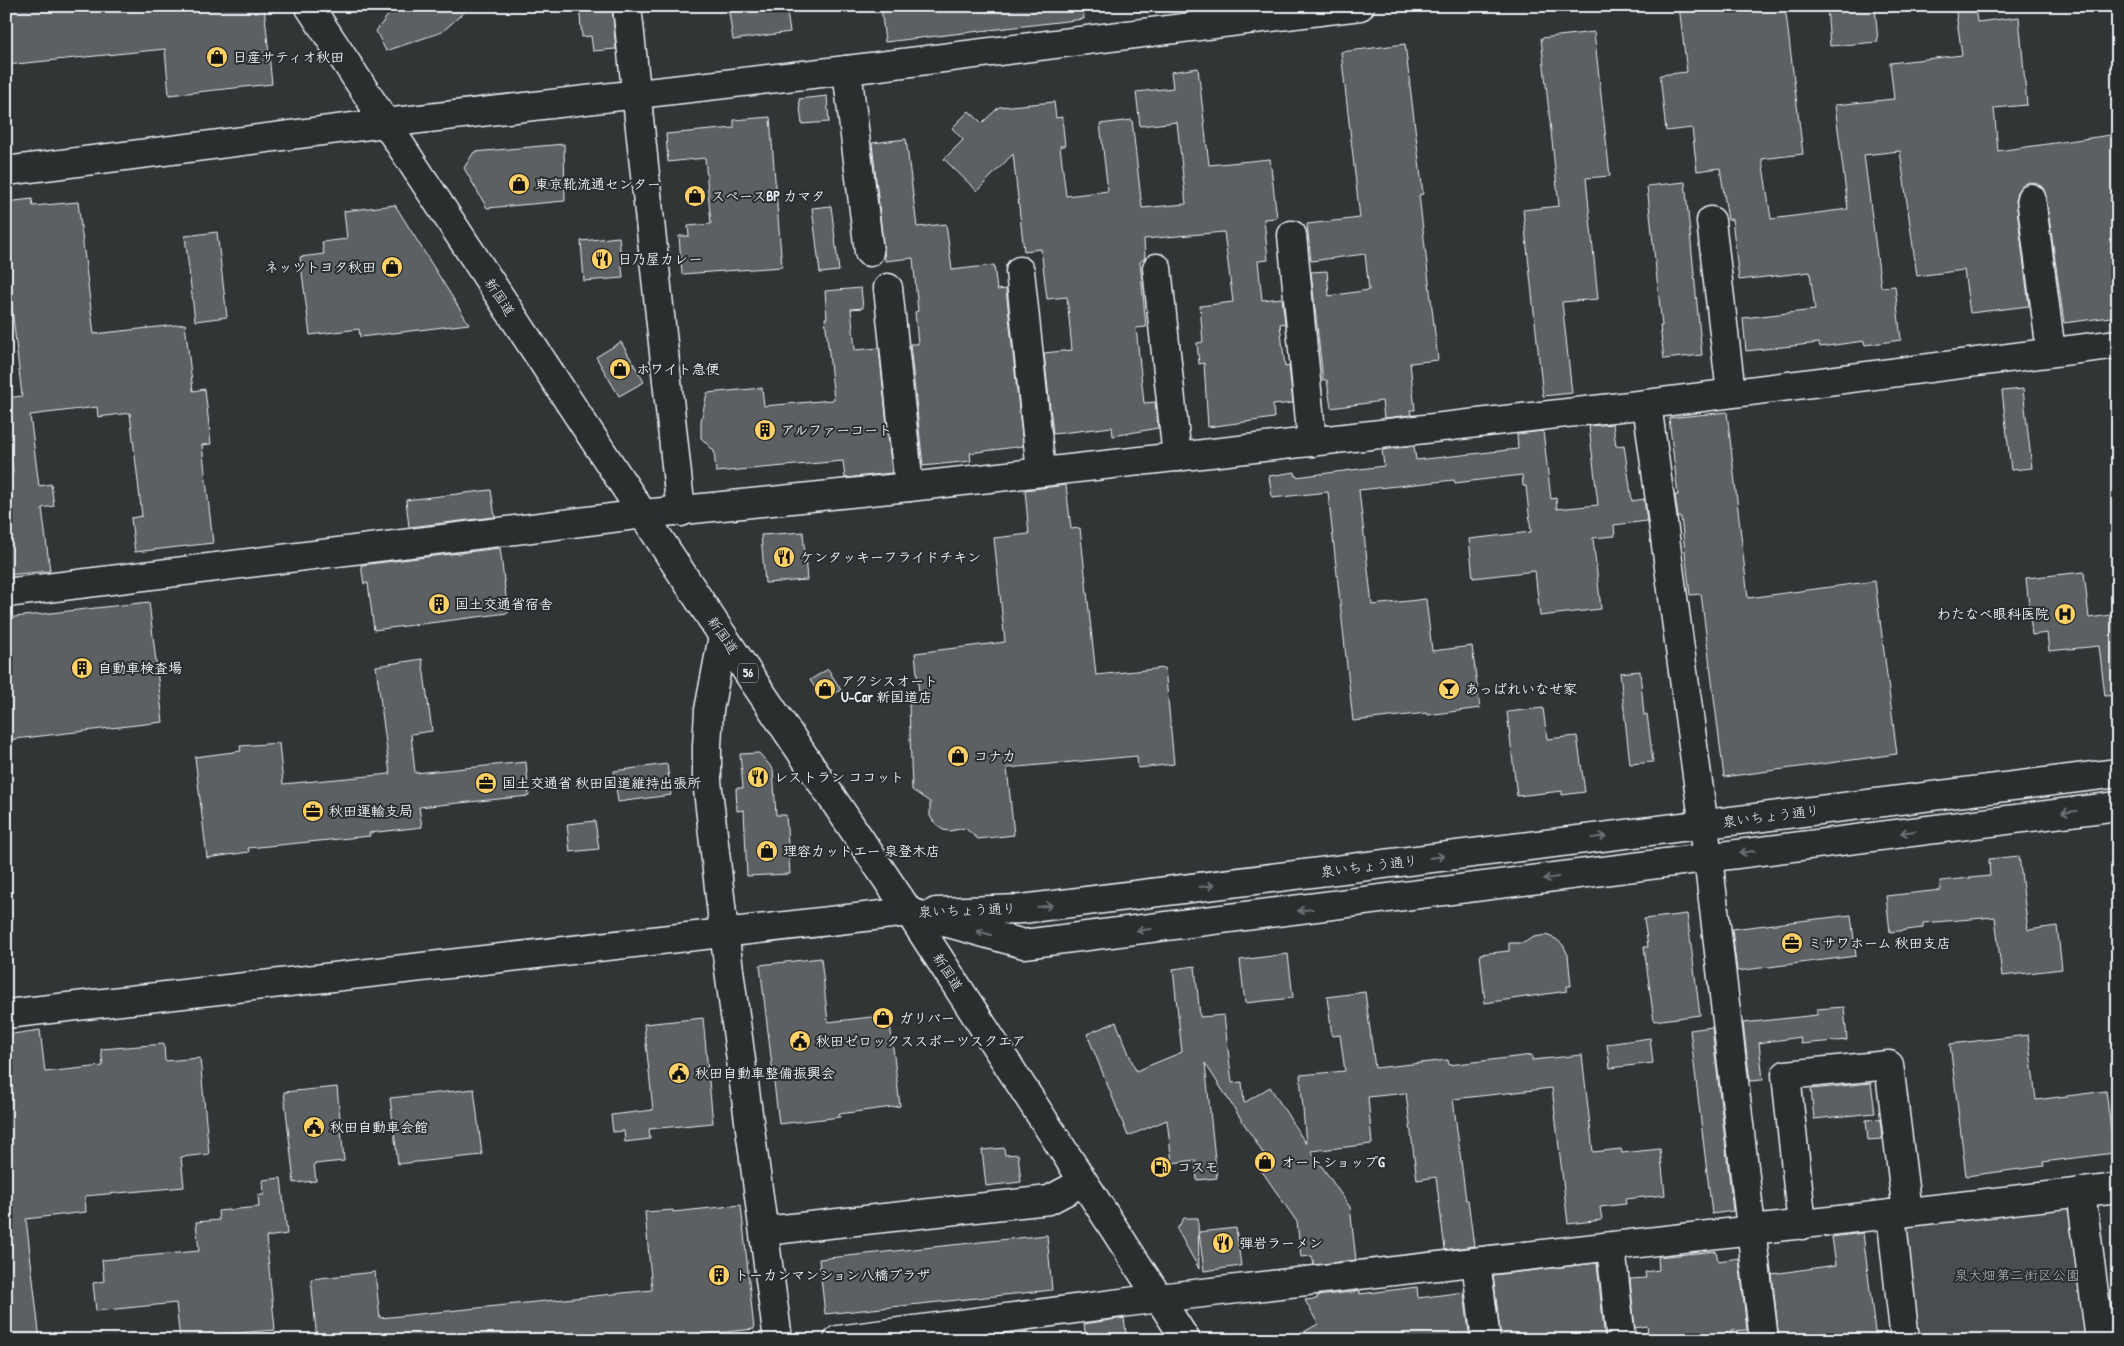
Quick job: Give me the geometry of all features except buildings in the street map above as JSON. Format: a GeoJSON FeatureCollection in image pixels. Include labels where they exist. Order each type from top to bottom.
{"type":"FeatureCollection","features":[{"type":"Feature","properties":{"kind":"street","name":"新国道"},"geometry":{"type":"LineString","coordinates":[[309,6],[723,636],[910,912],[1186,1340]]}},
{"type":"Feature","properties":{"kind":"street"},"geometry":{"type":"LineString","coordinates":[[627,6],[681,512]]}},
{"type":"Feature","properties":{"kind":"street"},"geometry":{"type":"LineString","coordinates":[[6,171],[385,123],[847,70],[1360,6]]}},
{"type":"Feature","properties":{"kind":"street"},"geometry":{"type":"LineString","coordinates":[[847,70],[869,252]]}},
{"type":"Feature","properties":{"kind":"street"},"geometry":{"type":"LineString","coordinates":[[2032,198],[2051,352]]}},
{"type":"Feature","properties":{"kind":"street"},"geometry":{"type":"LineString","coordinates":[[1712,221],[1731,393]]}},
{"type":"Feature","properties":{"kind":"street"},"geometry":{"type":"LineString","coordinates":[[1292,235],[1312,442]]}},
{"type":"Feature","properties":{"kind":"street"},"geometry":{"type":"LineString","coordinates":[[1156,268],[1177,457]]}},
{"type":"Feature","properties":{"kind":"street"},"geometry":{"type":"LineString","coordinates":[[1020,271],[1041,472]]}},
{"type":"Feature","properties":{"kind":"street"},"geometry":{"type":"LineString","coordinates":[[888,288],[909,487]]}},
{"type":"Feature","properties":{"kind":"street"},"geometry":{"type":"LineString","coordinates":[[6,593],[644,514],[681,512],[909,487],[1647,404],[2118,344]]}},
{"type":"Feature","properties":{"kind":"street"},"geometry":{"type":"LineString","coordinates":[[1647,404],[1708,857],[1764,1340]]}},
{"type":"Feature","properties":{"kind":"street"},"geometry":{"type":"LineString","coordinates":[[723,636],[709,710],[708,781],[724,932],[778,1340]]}},
{"type":"Feature","properties":{"kind":"street","name":"泉いちょう通り"},"geometry":{"type":"LineString","coordinates":[[910,912],[1022,909],[2118,773]]}},
{"type":"Feature","properties":{"kind":"street","name":"泉いちょう通り"},"geometry":{"type":"LineString","coordinates":[[910,912],[1024,944],[1354,904],[1708,857],[2118,806]]}},
{"type":"Feature","properties":{"kind":"street"},"geometry":{"type":"LineString","coordinates":[[6,1014],[910,912]]}},
{"type":"Feature","properties":{"kind":"street"},"geometry":{"type":"LineString","coordinates":[[1802,1225],[1786,1075],[1889,1065],[1905,1340]]}},
{"type":"Feature","properties":{"kind":"street"},"geometry":{"type":"LineString","coordinates":[[764,1231],[1049,1200],[1083,1182]]}},
{"type":"Feature","properties":{"kind":"street"},"geometry":{"type":"LineString","coordinates":[[838,1340],[940,1334],[1159,1298],[2118,1188]]}},
{"type":"Feature","properties":{"kind":"street"},"geometry":{"type":"LineString","coordinates":[[2081,1192],[2100,1340]]}},
{"type":"Feature","properties":{"kind":"street"},"geometry":{"type":"LineString","coordinates":[[1610,1247],[1621,1340]]}},
{"type":"Feature","properties":{"kind":"street"},"geometry":{"type":"LineString","coordinates":[[1476,1262],[1486,1340]]}},
{"type":"Feature","properties":{"kind":"green space","name":"泉大畑第二街区公園"},"geometry":{"type":"Polygon","coordinates":[[[2068,1204],[2076,1209],[2091,1340],[1913,1340],[1901,1228],[1908,1222],[2068,1204]]]}},
{"type":"Feature","properties":{"kind":"place","name":"日産サティオ秋田"},"geometry":{"type":"Point","coordinates":[217,57]}},
{"type":"Feature","properties":{"kind":"place","name":"東京靴流通センター"},"geometry":{"type":"Point","coordinates":[519,184]}},
{"type":"Feature","properties":{"kind":"place","name":"スペースBP カマタ"},"geometry":{"type":"Point","coordinates":[695,196]}},
{"type":"Feature","properties":{"kind":"place","name":"日乃屋カレー"},"geometry":{"type":"Point","coordinates":[602,259]}},
{"type":"Feature","properties":{"kind":"place","name":"ネッツトヨタ秋田"},"geometry":{"type":"Point","coordinates":[392,267]}},
{"type":"Feature","properties":{"kind":"place","name":"ホワイト急便"},"geometry":{"type":"Point","coordinates":[620,369]}},
{"type":"Feature","properties":{"kind":"place","name":"アルファーコート"},"geometry":{"type":"Point","coordinates":[765,430]}},
{"type":"Feature","properties":{"kind":"place","name":"ケンタッキーフライドチキン"},"geometry":{"type":"Point","coordinates":[784,557]}},
{"type":"Feature","properties":{"kind":"place","name":"国土交通省宿舎"},"geometry":{"type":"Point","coordinates":[439,604]}},
{"type":"Feature","properties":{"kind":"place","name":"わたなべ眼科医院"},"geometry":{"type":"Point","coordinates":[2065,614]}},
{"type":"Feature","properties":{"kind":"place","name":"自動車検査場"},"geometry":{"type":"Point","coordinates":[82,668]}},
{"type":"Feature","properties":{"kind":"place","name":"アクシスオート U-Car 新国道店"},"geometry":{"type":"Point","coordinates":[825,689]}},
{"type":"Feature","properties":{"kind":"place","name":"あっぱれいなせ家"},"geometry":{"type":"Point","coordinates":[1449,689]}},
{"type":"Feature","properties":{"kind":"place","name":"コナカ"},"geometry":{"type":"Point","coordinates":[958,756]}},
{"type":"Feature","properties":{"kind":"place","name":"レストラン ココット"},"geometry":{"type":"Point","coordinates":[758,777]}},
{"type":"Feature","properties":{"kind":"place","name":"国土交通省 秋田国道維持出張所"},"geometry":{"type":"Point","coordinates":[486,783]}},
{"type":"Feature","properties":{"kind":"place","name":"秋田運輸支局"},"geometry":{"type":"Point","coordinates":[313,811]}},
{"type":"Feature","properties":{"kind":"place","name":"理容カットエー 泉登木店"},"geometry":{"type":"Point","coordinates":[767,851]}},
{"type":"Feature","properties":{"kind":"place","name":"ミサワホーム 秋田支店"},"geometry":{"type":"Point","coordinates":[1792,943]}},
{"type":"Feature","properties":{"kind":"place","name":"ガリバー"},"geometry":{"type":"Point","coordinates":[883,1018]}},
{"type":"Feature","properties":{"kind":"place","name":"秋田ゼロックススポーツスクエア"},"geometry":{"type":"Point","coordinates":[800,1041]}},
{"type":"Feature","properties":{"kind":"place","name":"秋田自動車整備振興会"},"geometry":{"type":"Point","coordinates":[679,1073]}},
{"type":"Feature","properties":{"kind":"place","name":"秋田自動車会館"},"geometry":{"type":"Point","coordinates":[314,1127]}},
{"type":"Feature","properties":{"kind":"place","name":"オートショップG"},"geometry":{"type":"Point","coordinates":[1265,1162]}},
{"type":"Feature","properties":{"kind":"place","name":"コスモ"},"geometry":{"type":"Point","coordinates":[1161,1167]}},
{"type":"Feature","properties":{"kind":"place","name":"弾岩ラーメン"},"geometry":{"type":"Point","coordinates":[1223,1243]}},
{"type":"Feature","properties":{"kind":"place","name":"トーカンマンション八橋プラザ"},"geometry":{"type":"Point","coordinates":[719,1275]}}]}
